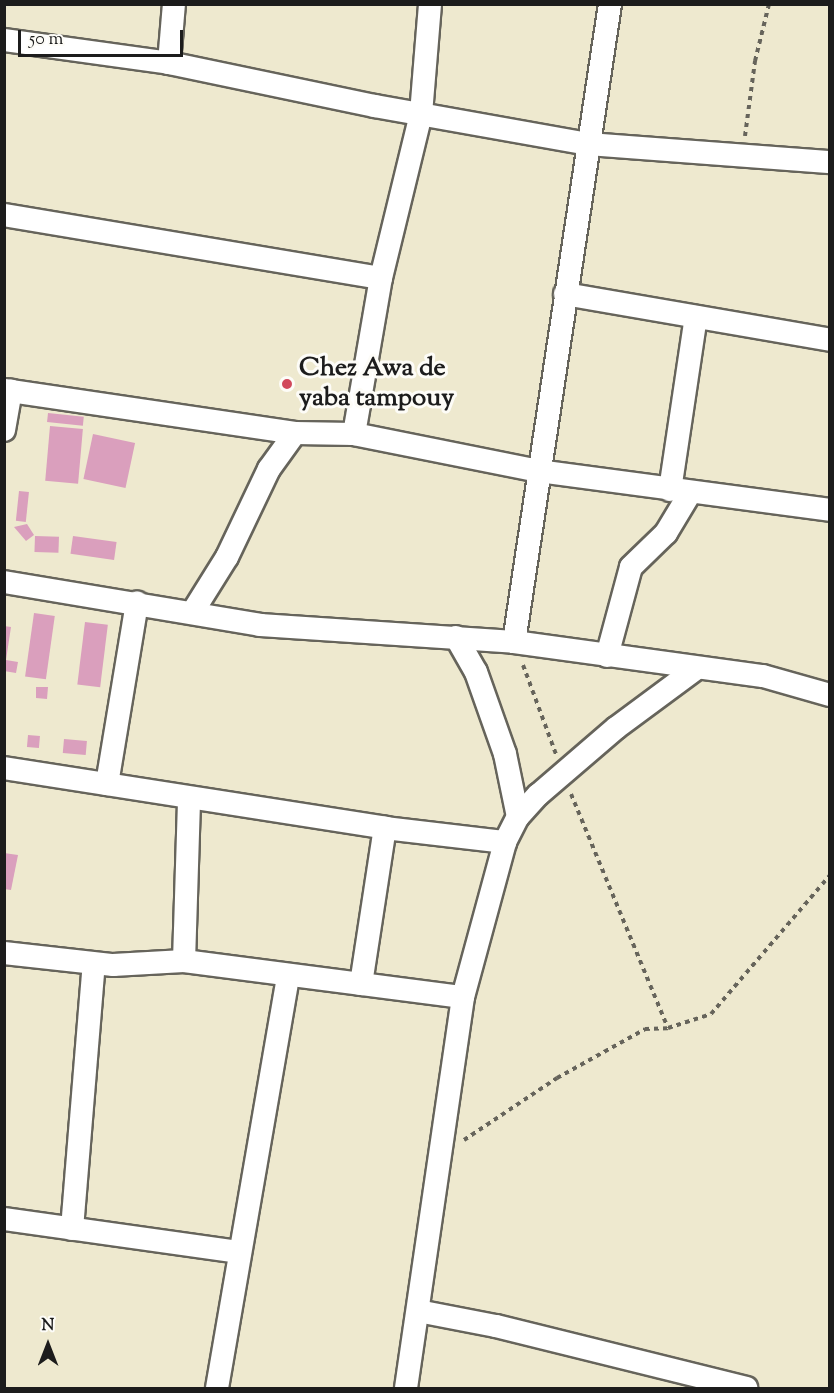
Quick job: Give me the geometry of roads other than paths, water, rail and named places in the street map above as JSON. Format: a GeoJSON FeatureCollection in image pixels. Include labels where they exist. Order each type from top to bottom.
{"type":"FeatureCollection","features":[{"type":"Feature","properties":{"kind":"street"},"geometry":{"type":"LineString","coordinates":[[169,63],[174,4]]}},
{"type":"Feature","properties":{"kind":"street"},"geometry":{"type":"LineString","coordinates":[[354,434],[381,278],[421,114],[430,4]]}},
{"type":"Feature","properties":{"kind":"street"},"geometry":{"type":"LineString","coordinates":[[514,642],[610,4]]}},
{"type":"Feature","properties":{"kind":"street"},"geometry":{"type":"LineString","coordinates":[[4,40],[169,63],[421,114],[589,144],[830,162]]}},
{"type":"Feature","properties":{"kind":"street"},"geometry":{"type":"LineString","coordinates":[[4,215],[381,278]]}},
{"type":"Feature","properties":{"kind":"street"},"geometry":{"type":"LineString","coordinates":[[565,294],[830,340]]}},
{"type":"Feature","properties":{"kind":"street"},"geometry":{"type":"LineString","coordinates":[[607,656],[631,567],[666,532],[680,491],[696,317]]}},
{"type":"Feature","properties":{"kind":"street"},"geometry":{"type":"LineString","coordinates":[[4,430],[8,390],[295,432],[354,434],[539,471],[830,510]]}},
{"type":"Feature","properties":{"kind":"street"},"geometry":{"type":"LineString","coordinates":[[192,613],[227,558],[269,469],[295,432]]}},
{"type":"Feature","properties":{"kind":"street"},"geometry":{"type":"LineString","coordinates":[[4,582],[136,602],[260,625],[514,642],[763,676],[830,695]]}},
{"type":"Feature","properties":{"kind":"street"},"geometry":{"type":"LineString","coordinates":[[107,784],[136,602]]}},
{"type":"Feature","properties":{"kind":"street"},"geometry":{"type":"LineString","coordinates":[[456,637],[476,672],[505,754],[518,817]]}},
{"type":"Feature","properties":{"kind":"street"},"geometry":{"type":"LineString","coordinates":[[406,1389],[463,997],[505,842],[518,817],[563,774],[616,728],[698,668]]}},
{"type":"Feature","properties":{"kind":"street"},"geometry":{"type":"LineString","coordinates":[[4,768],[385,828],[505,842]]}},
{"type":"Feature","properties":{"kind":"street"},"geometry":{"type":"LineString","coordinates":[[184,962],[189,798]]}},
{"type":"Feature","properties":{"kind":"street"},"geometry":{"type":"LineString","coordinates":[[361,984],[385,828]]}},
{"type":"Feature","properties":{"kind":"street"},"geometry":{"type":"LineString","coordinates":[[4,953],[94,964],[184,962],[463,997]]}},
{"type":"Feature","properties":{"kind":"street"},"geometry":{"type":"LineString","coordinates":[[72,1229],[94,964]]}},
{"type":"Feature","properties":{"kind":"street"},"geometry":{"type":"LineString","coordinates":[[217,1389],[238,1252],[288,975]]}},
{"type":"Feature","properties":{"kind":"street"},"geometry":{"type":"LineString","coordinates":[[4,1219],[238,1252]]}},
{"type":"Feature","properties":{"kind":"street"},"geometry":{"type":"LineString","coordinates":[[417,1311],[496,1326],[746,1389]]}},
{"type":"Feature","properties":{"kind":"place","name":"Chez Awa de yaba tampouy"},"geometry":{"type":"Point","coordinates":[287,384]}}]}
